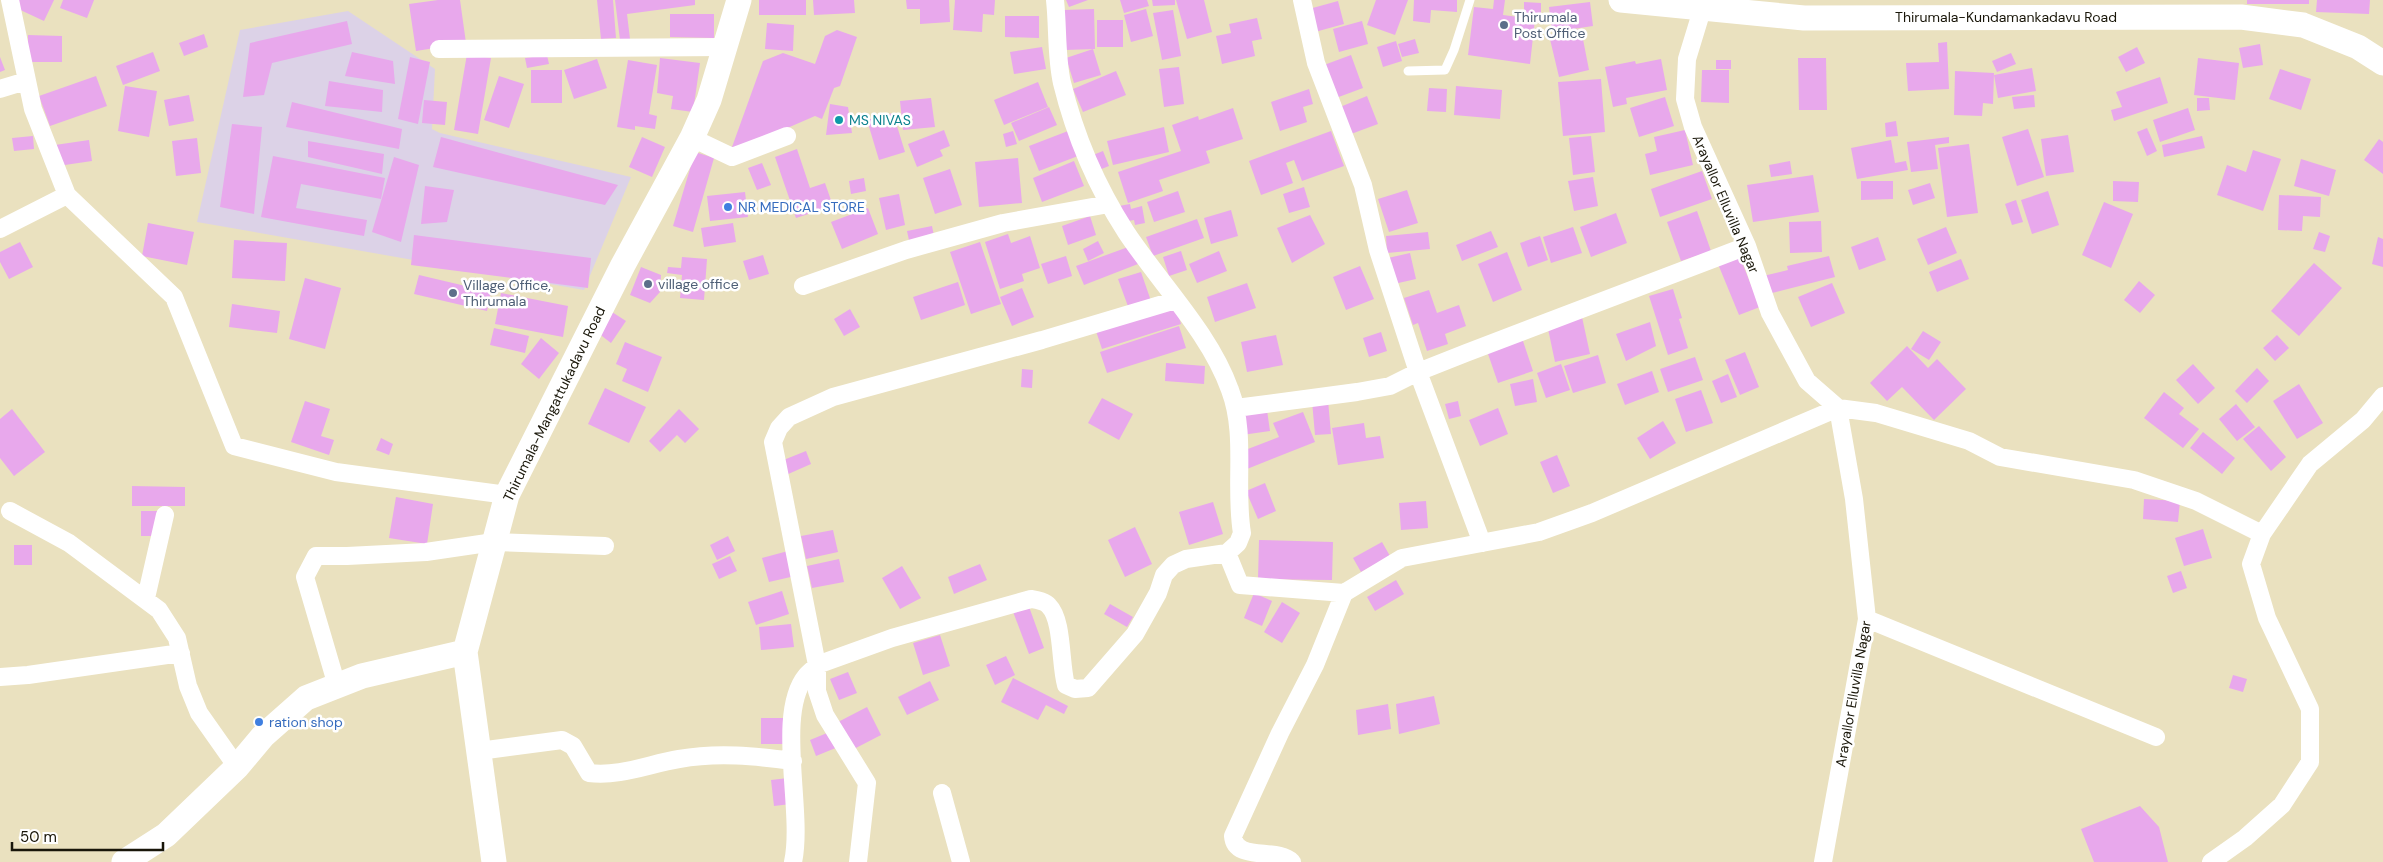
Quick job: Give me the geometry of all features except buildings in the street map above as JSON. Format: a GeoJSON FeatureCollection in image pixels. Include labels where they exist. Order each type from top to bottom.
{"type":"FeatureCollection","features":[{"type":"Feature","properties":{"kind":"main road","name":"Thirumala-Mangattukadavu Road"},"geometry":{"type":"LineString","coordinates":[[494,862],[465,652],[507,495],[623,265],[692,138],[709,100],[739,0]]}},
{"type":"Feature","properties":{"kind":"main road","name":"Thirumala-Kundamankadavu Road"},"geometry":{"type":"LineString","coordinates":[[1620,0],[1704,5],[1804,18],[2241,17],[2303,24],[2358,47],[2383,62]]}},
{"type":"Feature","properties":{"kind":"main road"},"geometry":{"type":"LineString","coordinates":[[124,862],[166,835],[237,767],[263,736],[306,698],[362,676],[465,652]]}},
{"type":"Feature","properties":{"kind":"street"},"geometry":{"type":"LineString","coordinates":[[10,0],[33,109],[68,195],[174,297],[234,446],[336,472],[507,495]]}},
{"type":"Feature","properties":{"kind":"street"},"geometry":{"type":"LineString","coordinates":[[793,862],[797,815],[791,718],[795,700],[806,676],[817,665],[892,638],[1031,598],[1048,604],[1056,614],[1062,672],[1066,685],[1075,690],[1088,688],[1135,634],[1158,593],[1164,575],[1173,565],[1186,559],[1227,553],[1238,543],[1242,533],[1239,436],[1236,408],[1230,389],[1213,354],[1127,234],[1109,204],[1084,154],[1062,82],[1055,0]]}},
{"type":"Feature","properties":{"kind":"street"},"geometry":{"type":"LineString","coordinates":[[1302,0],[1316,63],[1362,184],[1378,250],[1418,372],[1482,543]]}},
{"type":"Feature","properties":{"kind":"street","name":"Arayallor Elluvilla Nagar"},"geometry":{"type":"LineString","coordinates":[[1704,5],[1687,59],[1685,99],[1693,127],[1747,246],[1770,313],[1807,381],[1838,408],[1854,498],[1867,618],[1823,862]]}},
{"type":"Feature","properties":{"kind":"street"},"geometry":{"type":"LineString","coordinates":[[439,49],[725,47]]}},
{"type":"Feature","properties":{"kind":"street"},"geometry":{"type":"LineString","coordinates":[[0,89],[26,81]]}},
{"type":"Feature","properties":{"kind":"street"},"geometry":{"type":"LineString","coordinates":[[692,138],[732,157],[787,136]]}},
{"type":"Feature","properties":{"kind":"street"},"geometry":{"type":"LineString","coordinates":[[0,229],[68,195]]}},
{"type":"Feature","properties":{"kind":"street"},"geometry":{"type":"LineString","coordinates":[[803,286],[906,250],[1003,223],[1109,204]]}},
{"type":"Feature","properties":{"kind":"street"},"geometry":{"type":"LineString","coordinates":[[1236,408],[1390,386],[1418,372],[1747,246]]}},
{"type":"Feature","properties":{"kind":"street"},"geometry":{"type":"LineString","coordinates":[[858,862],[867,783],[825,715],[817,692],[817,665],[773,442],[779,428],[789,417],[833,397],[1042,340],[1176,300]]}},
{"type":"Feature","properties":{"kind":"street"},"geometry":{"type":"LineString","coordinates":[[2211,862],[2245,838],[2282,805],[2310,762],[2310,709],[2267,618],[2251,564],[2262,534],[2310,464],[2364,420],[2383,396]]}},
{"type":"Feature","properties":{"kind":"street"},"geometry":{"type":"LineString","coordinates":[[1227,553],[1240,585],[1344,593],[1402,558],[1539,532],[1592,513],[1838,408],[1876,413],[1969,441],[2000,457],[2134,480],[2196,501],[2262,534]]}},
{"type":"Feature","properties":{"kind":"street"},"geometry":{"type":"LineString","coordinates":[[10,512],[69,544],[146,598],[159,610],[171,626],[181,653],[188,686],[199,713],[237,767]]}},
{"type":"Feature","properties":{"kind":"street"},"geometry":{"type":"LineString","coordinates":[[146,598],[165,515]]}},
{"type":"Feature","properties":{"kind":"street"},"geometry":{"type":"LineString","coordinates":[[337,686],[305,577],[316,556],[426,552],[494,542],[605,546]]}},
{"type":"Feature","properties":{"kind":"street"},"geometry":{"type":"LineString","coordinates":[[1292,862],[1283,856],[1239,850],[1233,843],[1233,836],[1280,733],[1315,666],[1344,593]]}},
{"type":"Feature","properties":{"kind":"street"},"geometry":{"type":"LineString","coordinates":[[1867,618],[2156,737]]}},
{"type":"Feature","properties":{"kind":"street"},"geometry":{"type":"LineString","coordinates":[[0,677],[28,675],[181,653]]}},
{"type":"Feature","properties":{"kind":"street"},"geometry":{"type":"LineString","coordinates":[[479,751],[562,740],[573,746],[589,773],[605,775],[680,758],[707,755],[742,754],[793,761]]}},
{"type":"Feature","properties":{"kind":"street"},"geometry":{"type":"LineString","coordinates":[[942,793],[961,862]]}},
{"type":"Feature","properties":{"kind":"lane"},"geometry":{"type":"LineString","coordinates":[[1408,71],[1445,70],[1454,50],[1470,0]]}},
{"type":"Feature","properties":{"kind":"shaded area"},"geometry":{"type":"Polygon","coordinates":[[[348,11],[435,69],[432,129],[440,133],[631,177],[584,290],[197,222],[240,30],[348,11]]]}},
{"type":"Feature","properties":{"kind":"place","name":"Thirumala Post Office"},"geometry":{"type":"Point","coordinates":[1504,25]}},
{"type":"Feature","properties":{"kind":"place","name":"MS NIVAS"},"geometry":{"type":"Point","coordinates":[839,120]}},
{"type":"Feature","properties":{"kind":"place","name":"NR MEDICAL STORE"},"geometry":{"type":"Point","coordinates":[728,207]}},
{"type":"Feature","properties":{"kind":"place","name":"village office"},"geometry":{"type":"Point","coordinates":[648,284]}},
{"type":"Feature","properties":{"kind":"place","name":"Village Office, Thirumala"},"geometry":{"type":"Point","coordinates":[453,293]}},
{"type":"Feature","properties":{"kind":"place","name":"ration shop"},"geometry":{"type":"Point","coordinates":[259,722]}}]}
